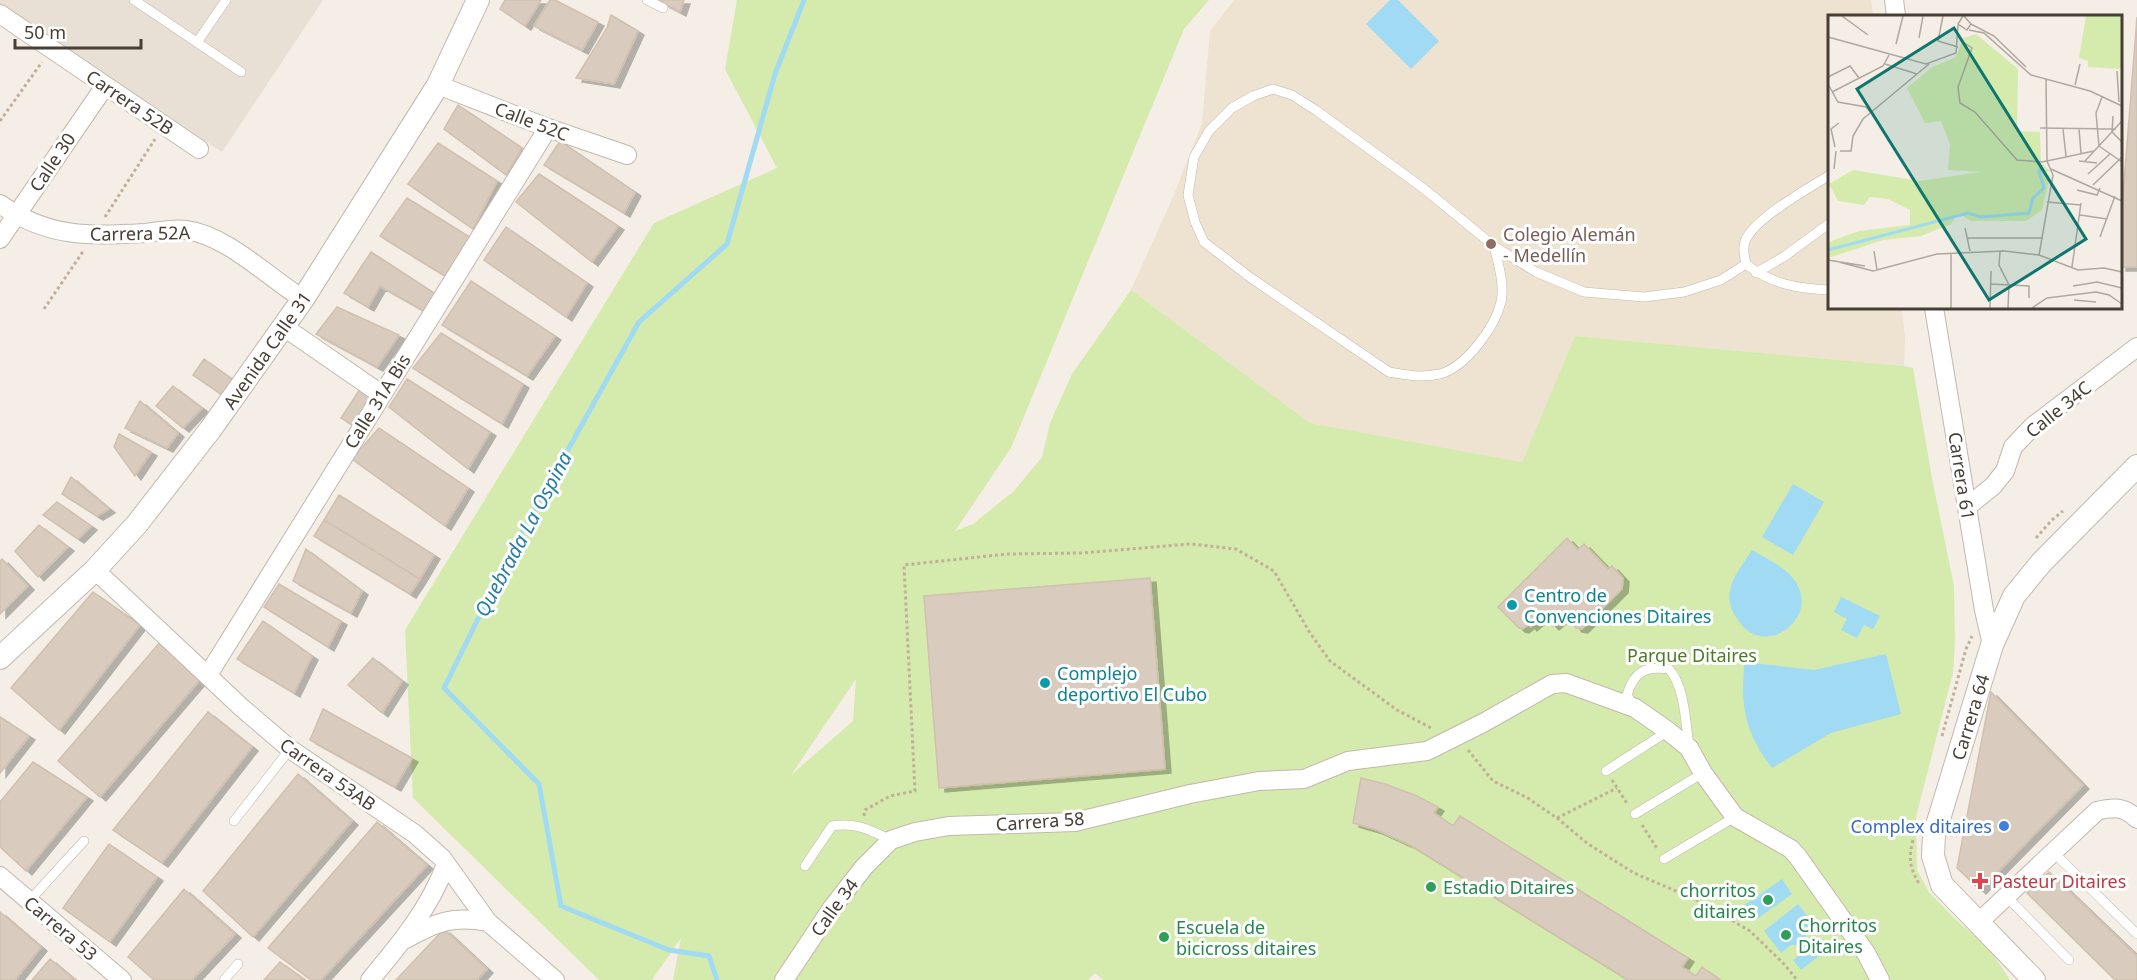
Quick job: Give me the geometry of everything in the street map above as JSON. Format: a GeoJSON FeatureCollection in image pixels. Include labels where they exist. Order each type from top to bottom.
{"type":"FeatureCollection","features":[{"type":"Feature","properties":{"kind":"street","name":"Avenida Calle 31"},"geometry":{"type":"LineString","coordinates":[[0,658],[95,570],[137,524],[210,430],[303,299],[438,85],[478,0]]}},
{"type":"Feature","properties":{"kind":"street"},"geometry":{"type":"LineString","coordinates":[[1894,0],[1896,15]]}},
{"type":"Feature","properties":{"kind":"street","name":"Carrera 52B"},"geometry":{"type":"LineString","coordinates":[[0,14],[199,149]]}},
{"type":"Feature","properties":{"kind":"street","name":"Calle 52C"},"geometry":{"type":"LineString","coordinates":[[438,85],[548,128],[627,154]]}},
{"type":"Feature","properties":{"kind":"street","name":"Calle 30"},"geometry":{"type":"LineString","coordinates":[[0,239],[105,86]]}},
{"type":"Feature","properties":{"kind":"street","name":"Calle 31A Bis"},"geometry":{"type":"LineString","coordinates":[[208,675],[548,128]]}},
{"type":"Feature","properties":{"kind":"street","name":"Carrera 52A"},"geometry":{"type":"LineString","coordinates":[[0,204],[16,215],[47,229],[93,236],[183,229],[201,233],[222,242],[303,299]]}},
{"type":"Feature","properties":{"kind":"street","name":"Carrera 61"},"geometry":{"type":"LineString","coordinates":[[1934,309],[1984,610],[1992,645]]}},
{"type":"Feature","properties":{"kind":"street"},"geometry":{"type":"LineString","coordinates":[[284,327],[381,394]]}},
{"type":"Feature","properties":{"kind":"street","name":"Calle 34C"},"geometry":{"type":"LineString","coordinates":[[1967,507],[1994,486],[2005,471],[2013,447],[2033,426],[2137,347]]}},
{"type":"Feature","properties":{"kind":"street","name":"Carrera 64"},"geometry":{"type":"LineString","coordinates":[[2024,977],[1979,922],[1942,885],[1933,856],[1934,835],[1992,645],[2014,596],[2041,562],[2137,466]]}},
{"type":"Feature","properties":{"kind":"street","name":"Carrera 53AB"},"geometry":{"type":"LineString","coordinates":[[95,570],[290,749],[415,834],[446,864],[488,922],[555,980]]}},
{"type":"Feature","properties":{"kind":"street","name":"Carrera 58"},"geometry":{"type":"LineString","coordinates":[[891,840],[915,832],[949,826],[1075,822],[1190,794],[1259,781],[1304,779],[1348,761],[1427,751],[1552,684],[1566,682],[1635,708],[1689,748]]}},
{"type":"Feature","properties":{"kind":"street"},"geometry":{"type":"LineString","coordinates":[[1689,748],[1703,773],[1735,817],[1791,849],[1798,857],[1866,953],[1880,980]]}},
{"type":"Feature","properties":{"kind":"street"},"geometry":{"type":"LineString","coordinates":[[1979,922],[2097,811],[2112,808],[2133,815]]}},
{"type":"Feature","properties":{"kind":"street","name":"Calle 34"},"geometry":{"type":"LineString","coordinates":[[784,980],[832,908],[864,867],[891,840]]}},
{"type":"Feature","properties":{"kind":"street"},"geometry":{"type":"LineString","coordinates":[[369,980],[402,941],[426,907],[446,864]]}},
{"type":"Feature","properties":{"kind":"street","name":"Carrera 53"},"geometry":{"type":"LineString","coordinates":[[0,876],[122,980]]}},
{"type":"Feature","properties":{"kind":"street"},"geometry":{"type":"LineString","coordinates":[[402,941],[427,927],[452,919],[488,922]]}},
{"type":"Feature","properties":{"kind":"lane"},"geometry":{"type":"LineString","coordinates":[[134,0],[241,72]]}},
{"type":"Feature","properties":{"kind":"lane"},"geometry":{"type":"LineString","coordinates":[[198,41],[226,0]]}},
{"type":"Feature","properties":{"kind":"lane"},"geometry":{"type":"LineString","coordinates":[[647,0],[663,8]]}},
{"type":"Feature","properties":{"kind":"lane"},"geometry":{"type":"LineString","coordinates":[[1494,246],[1501,281],[1501,301],[1482,339],[1469,356],[1442,374],[1414,377],[1389,372],[1251,278],[1204,242],[1195,222],[1188,195],[1194,157],[1209,131],[1232,108],[1253,96],[1273,90],[1292,95],[1317,111],[1423,188],[1494,246],[1536,272],[1584,292],[1644,297],[1684,292],[1721,280],[1746,264]]}},
{"type":"Feature","properties":{"kind":"lane"},"geometry":{"type":"LineString","coordinates":[[1828,176],[1761,222],[1746,238],[1743,250],[1746,264],[1756,273],[1789,287],[1828,290]]}},
{"type":"Feature","properties":{"kind":"lane"},"geometry":{"type":"LineString","coordinates":[[1756,273],[1785,256],[1828,224]]}},
{"type":"Feature","properties":{"kind":"lane"},"geometry":{"type":"LineString","coordinates":[[1635,708],[1628,695],[1630,685],[1640,673],[1652,667],[1669,669],[1676,676],[1689,748]]}},
{"type":"Feature","properties":{"kind":"lane"},"geometry":{"type":"LineString","coordinates":[[1606,771],[1668,731]]}},
{"type":"Feature","properties":{"kind":"lane"},"geometry":{"type":"LineString","coordinates":[[234,821],[290,749]]}},
{"type":"Feature","properties":{"kind":"lane"},"geometry":{"type":"LineString","coordinates":[[1635,814],[1703,773]]}},
{"type":"Feature","properties":{"kind":"lane"},"geometry":{"type":"LineString","coordinates":[[1664,860],[1735,817]]}},
{"type":"Feature","properties":{"kind":"lane"},"geometry":{"type":"LineString","coordinates":[[805,866],[832,825],[861,826],[891,840]]}},
{"type":"Feature","properties":{"kind":"lane"},"geometry":{"type":"LineString","coordinates":[[29,901],[84,841]]}},
{"type":"Feature","properties":{"kind":"lane"},"geometry":{"type":"LineString","coordinates":[[2052,852],[2137,934]]}},
{"type":"Feature","properties":{"kind":"lane"},"geometry":{"type":"LineString","coordinates":[[2006,896],[2069,960]]}},
{"type":"Feature","properties":{"kind":"lane"},"geometry":{"type":"LineString","coordinates":[[224,980],[238,964]]}},
{"type":"Feature","properties":{"kind":"path"},"geometry":{"type":"LineString","coordinates":[[0,121],[52,48]]}},
{"type":"Feature","properties":{"kind":"path"},"geometry":{"type":"LineString","coordinates":[[861,826],[865,810],[890,796],[915,791],[904,565],[1007,554],[1081,553],[1191,544],[1236,549],[1274,570],[1310,633],[1330,660],[1397,710],[1433,729],[1458,736],[1493,780],[1526,797],[1557,818],[1588,844],[1634,873],[1697,900],[1750,931],[1797,980]]}},
{"type":"Feature","properties":{"kind":"path"},"geometry":{"type":"LineString","coordinates":[[1557,818],[1617,788]]}},
{"type":"Feature","properties":{"kind":"shaded area"},"geometry":{"type":"Polygon","coordinates":[[[0,0],[323,0],[222,152],[0,6],[0,0]]]}},
{"type":"Feature","properties":{"kind":"shaded area","name":"Colegio Alemán - Medellín"},"geometry":{"type":"Polygon","coordinates":[[[1234,0],[1871,0],[1873,15],[1828,15],[1828,309],[1902,309],[1905,338],[1904,366],[1575,336],[1522,462],[1310,423],[1131,290],[1173,197],[1202,123],[1210,31],[1234,0]]]}},
{"type":"Feature","properties":{"kind":"green space","name":"Parque Ditaires"},"geometry":{"type":"Polygon","coordinates":[[[737,0],[1209,0],[1184,29],[1011,448],[955,531],[973,524],[1014,491],[1042,457],[1050,423],[1072,374],[1131,290],[1310,423],[1522,462],[1575,336],[1913,368],[1954,586],[1955,642],[1953,673],[1916,817],[1917,870],[1929,892],[1991,951],[2010,980],[1103,980],[1095,973],[1088,980],[673,980],[681,938],[652,980],[599,980],[413,798],[405,630],[654,223],[777,168],[725,69],[737,0]],[[856,679],[791,775],[853,721],[856,679]]]}},
{"type":"Feature","properties":{"kind":"water"},"geometry":{"type":"Polygon","coordinates":[[[1390,0],[1398,0],[1439,41],[1411,69],[1366,24],[1390,0]]]}},
{"type":"Feature","properties":{"kind":"water"},"geometry":{"type":"Polygon","coordinates":[[[1793,484],[1824,502],[1793,555],[1762,537],[1793,484]]]}},
{"type":"Feature","properties":{"kind":"water"},"geometry":{"type":"Polygon","coordinates":[[[1752,550],[1787,572],[1800,591],[1801,606],[1796,619],[1787,629],[1774,635],[1761,636],[1747,630],[1730,605],[1729,594],[1733,580],[1752,550]]]}},
{"type":"Feature","properties":{"kind":"water"},"geometry":{"type":"Polygon","coordinates":[[[1841,597],[1880,616],[1873,629],[1864,625],[1857,638],[1841,630],[1847,619],[1834,612],[1841,597]]]}},
{"type":"Feature","properties":{"kind":"water"},"geometry":{"type":"Polygon","coordinates":[[[1886,654],[1901,714],[1831,733],[1772,768],[1762,754],[1747,722],[1743,699],[1744,662],[1814,670],[1886,654]]]}},
{"type":"Feature","properties":{"kind":"water","name":"chorritos ditaires"},"geometry":{"type":"Polygon","coordinates":[[[1782,879],[1792,894],[1754,921],[1743,906],[1782,879]]]}},
{"type":"Feature","properties":{"kind":"water","name":"Chorritos Ditaires"},"geometry":{"type":"Polygon","coordinates":[[[1798,904],[1815,926],[1806,932],[1806,940],[1811,946],[1822,938],[1829,948],[1801,970],[1793,960],[1804,952],[1799,945],[1791,945],[1781,953],[1764,931],[1798,904]]]}},
{"type":"Feature","properties":{"kind":"building"},"geometry":{"type":"Polygon","coordinates":[[[505,0],[541,0],[525,26],[500,9],[505,0]]]}},
{"type":"Feature","properties":{"kind":"building"},"geometry":{"type":"Polygon","coordinates":[[[550,0],[555,0],[598,22],[582,50],[534,26],[550,0]]]}},
{"type":"Feature","properties":{"kind":"building"},"geometry":{"type":"Polygon","coordinates":[[[657,0],[684,0],[680,12],[657,0]]]}},
{"type":"Feature","properties":{"kind":"building"},"geometry":{"type":"Polygon","coordinates":[[[611,15],[638,31],[614,84],[576,78],[607,28],[611,15]]]}},
{"type":"Feature","properties":{"kind":"building"},"geometry":{"type":"Polygon","coordinates":[[[2137,17],[2137,267],[2122,267],[2122,208],[2137,17]]]}},
{"type":"Feature","properties":{"kind":"building"},"geometry":{"type":"Polygon","coordinates":[[[458,105],[522,148],[506,175],[444,129],[458,105]]]}},
{"type":"Feature","properties":{"kind":"building"},"geometry":{"type":"Polygon","coordinates":[[[560,141],[635,192],[624,213],[544,165],[560,141]]]}},
{"type":"Feature","properties":{"kind":"building"},"geometry":{"type":"Polygon","coordinates":[[[438,143],[497,181],[473,229],[408,184],[438,143]]]}},
{"type":"Feature","properties":{"kind":"building"},"geometry":{"type":"Polygon","coordinates":[[[539,174],[618,226],[592,262],[516,202],[539,174]]]}},
{"type":"Feature","properties":{"kind":"building"},"geometry":{"type":"Polygon","coordinates":[[[407,198],[471,238],[445,276],[380,236],[407,198]]]}},
{"type":"Feature","properties":{"kind":"building"},"geometry":{"type":"Polygon","coordinates":[[[506,227],[587,283],[566,317],[484,260],[506,227]]]}},
{"type":"Feature","properties":{"kind":"building"},"geometry":{"type":"Polygon","coordinates":[[[371,252],[437,295],[424,311],[380,286],[368,307],[344,293],[371,252]]]}},
{"type":"Feature","properties":{"kind":"building"},"geometry":{"type":"Polygon","coordinates":[[[471,281],[555,336],[527,376],[442,325],[471,281]]]}},
{"type":"Feature","properties":{"kind":"building"},"geometry":{"type":"Polygon","coordinates":[[[337,307],[399,335],[377,367],[316,334],[337,307]]]}},
{"type":"Feature","properties":{"kind":"building"},"geometry":{"type":"Polygon","coordinates":[[[441,333],[523,384],[502,424],[413,368],[441,333]]]}},
{"type":"Feature","properties":{"kind":"building"},"geometry":{"type":"Polygon","coordinates":[[[204,359],[236,382],[225,397],[193,375],[204,359]]]}},
{"type":"Feature","properties":{"kind":"building"},"geometry":{"type":"Polygon","coordinates":[[[407,379],[490,432],[468,469],[389,407],[407,379]]]}},
{"type":"Feature","properties":{"kind":"building"},"geometry":{"type":"Polygon","coordinates":[[[173,386],[202,408],[183,428],[156,406],[173,386]]]}},
{"type":"Feature","properties":{"kind":"building"},"geometry":{"type":"Polygon","coordinates":[[[360,389],[374,399],[356,427],[341,418],[360,389]]]}},
{"type":"Feature","properties":{"kind":"building"},"geometry":{"type":"Polygon","coordinates":[[[140,401],[178,433],[167,448],[125,428],[140,401]]]}},
{"type":"Feature","properties":{"kind":"building"},"geometry":{"type":"Polygon","coordinates":[[[379,428],[468,488],[445,526],[352,459],[379,428]]]}},
{"type":"Feature","properties":{"kind":"building"},"geometry":{"type":"Polygon","coordinates":[[[119,434],[151,452],[135,476],[114,447],[119,434]]]}},
{"type":"Feature","properties":{"kind":"building"},"geometry":{"type":"Polygon","coordinates":[[[71,477],[109,509],[97,516],[62,494],[71,477]]]}},
{"type":"Feature","properties":{"kind":"building"},"geometry":{"type":"Polygon","coordinates":[[[339,495],[434,555],[420,579],[324,520],[339,495]]]}},
{"type":"Feature","properties":{"kind":"building"},"geometry":{"type":"Polygon","coordinates":[[[57,502],[91,526],[78,539],[43,515],[57,502]]]}},
{"type":"Feature","properties":{"kind":"building"},"geometry":{"type":"Polygon","coordinates":[[[324,520],[420,579],[410,594],[314,536],[324,520]]]}},
{"type":"Feature","properties":{"kind":"building"},"geometry":{"type":"Polygon","coordinates":[[[39,525],[68,547],[38,577],[15,551],[39,525]]]}},
{"type":"Feature","properties":{"kind":"building"},"geometry":{"type":"Polygon","coordinates":[[[1567,538],[1578,550],[1584,544],[1608,569],[1612,566],[1623,578],[1622,589],[1582,629],[1576,628],[1566,615],[1553,626],[1544,616],[1531,627],[1529,624],[1523,629],[1519,628],[1498,607],[1567,538]]]}},
{"type":"Feature","properties":{"kind":"building"},"geometry":{"type":"Polygon","coordinates":[[[306,549],[362,591],[351,613],[293,581],[306,549]]]}},
{"type":"Feature","properties":{"kind":"building"},"geometry":{"type":"Polygon","coordinates":[[[2,559],[28,586],[0,614],[0,561],[2,559]]]}},
{"type":"Feature","properties":{"kind":"building","name":"Complejo deportivo El Cubo"},"geometry":{"type":"Polygon","coordinates":[[[1150,578],[1165,769],[939,788],[924,596],[1150,578]]]}},
{"type":"Feature","properties":{"kind":"building"},"geometry":{"type":"Polygon","coordinates":[[[279,584],[341,621],[328,647],[264,607],[279,584]]]}},
{"type":"Feature","properties":{"kind":"building"},"geometry":{"type":"Polygon","coordinates":[[[93,592],[140,625],[59,730],[11,688],[93,592]]]}},
{"type":"Feature","properties":{"kind":"building"},"geometry":{"type":"Polygon","coordinates":[[[263,621],[312,656],[294,693],[237,659],[263,621]]]}},
{"type":"Feature","properties":{"kind":"building"},"geometry":{"type":"Polygon","coordinates":[[[161,641],[204,675],[100,797],[58,761],[161,641]]]}},
{"type":"Feature","properties":{"kind":"building"},"geometry":{"type":"Polygon","coordinates":[[[373,658],[402,681],[382,713],[348,685],[373,658]]]}},
{"type":"Feature","properties":{"kind":"building","name":"Complex ditaires"},"geometry":{"type":"Polygon","coordinates":[[[1991,692],[2083,785],[1980,890],[1957,868],[1991,692]]]}},
{"type":"Feature","properties":{"kind":"building"},"geometry":{"type":"Polygon","coordinates":[[[323,709],[412,758],[395,787],[310,740],[323,709]]]}},
{"type":"Feature","properties":{"kind":"building"},"geometry":{"type":"Polygon","coordinates":[[[208,712],[252,747],[162,863],[113,830],[208,712]]]}},
{"type":"Feature","properties":{"kind":"building"},"geometry":{"type":"Polygon","coordinates":[[[0,717],[29,736],[0,773],[0,717]]]}},
{"type":"Feature","properties":{"kind":"building"},"geometry":{"type":"Polygon","coordinates":[[[33,762],[87,797],[26,871],[0,847],[0,802],[33,762]]]}},
{"type":"Feature","properties":{"kind":"building"},"geometry":{"type":"Polygon","coordinates":[[[298,774],[352,821],[253,937],[203,891],[298,774]]]}},
{"type":"Feature","properties":{"kind":"building"},"geometry":{"type":"Polygon","coordinates":[[[1361,778],[1417,796],[1438,807],[1434,813],[1453,826],[1460,816],[1688,958],[1682,967],[1696,976],[1702,967],[1720,980],[1628,980],[1410,845],[1377,830],[1353,823],[1361,778]]]}},
{"type":"Feature","properties":{"kind":"building"},"geometry":{"type":"Polygon","coordinates":[[[377,822],[427,865],[321,980],[311,980],[268,948],[377,822]]]}},
{"type":"Feature","properties":{"kind":"building"},"geometry":{"type":"Polygon","coordinates":[[[109,844],[157,877],[110,942],[63,908],[109,844]]]}},
{"type":"Feature","properties":{"kind":"building"},"geometry":{"type":"Polygon","coordinates":[[[2049,872],[2137,956],[2137,980],[2115,980],[2027,893],[2049,872]]]}},
{"type":"Feature","properties":{"kind":"building"},"geometry":{"type":"Polygon","coordinates":[[[184,889],[235,934],[192,980],[154,980],[128,957],[184,889]]]}},
{"type":"Feature","properties":{"kind":"building"},"geometry":{"type":"Polygon","coordinates":[[[0,912],[41,947],[15,980],[0,980],[0,912]]]}},
{"type":"Feature","properties":{"kind":"building"},"geometry":{"type":"Polygon","coordinates":[[[444,929],[487,969],[477,980],[396,980],[444,929]]]}},
{"type":"Feature","properties":{"kind":"building"},"geometry":{"type":"Polygon","coordinates":[[[50,959],[75,980],[32,980],[50,959]]]}},
{"type":"Feature","properties":{"kind":"building"},"geometry":{"type":"Polygon","coordinates":[[[280,962],[305,980],[264,980],[280,962]]]}},
{"type":"Feature","properties":{"kind":"waterway","name":"Quebrada La Ospina"},"geometry":{"type":"LineString","coordinates":[[717,980],[709,956],[669,950],[561,906],[539,784],[444,688],[510,554],[639,322],[727,244],[775,74],[804,0]]}},
{"type":"Feature","properties":{"kind":"place","name":"Colegio Alemán - Medellín"},"geometry":{"type":"Point","coordinates":[1491,244]}},
{"type":"Feature","properties":{"kind":"place","name":"Centro de Convenciones Ditaires"},"geometry":{"type":"Point","coordinates":[1512,605]}},
{"type":"Feature","properties":{"kind":"place","name":"Complejo deportivo El Cubo"},"geometry":{"type":"Point","coordinates":[1045,683]}},
{"type":"Feature","properties":{"kind":"place","name":"Complex ditaires"},"geometry":{"type":"Point","coordinates":[2004,826]}},
{"type":"Feature","properties":{"kind":"place","name":"Pasteur Ditaires"},"geometry":{"type":"Point","coordinates":[1980,881]}},
{"type":"Feature","properties":{"kind":"place","name":"Estadio Ditaires"},"geometry":{"type":"Point","coordinates":[1431,887]}},
{"type":"Feature","properties":{"kind":"place","name":"chorritos ditaires"},"geometry":{"type":"Point","coordinates":[1768,900]}},
{"type":"Feature","properties":{"kind":"place","name":"Chorritos Ditaires"},"geometry":{"type":"Point","coordinates":[1786,935]}},
{"type":"Feature","properties":{"kind":"place","name":"Escuela de bicicross ditaires"},"geometry":{"type":"Point","coordinates":[1164,937]}}]}
